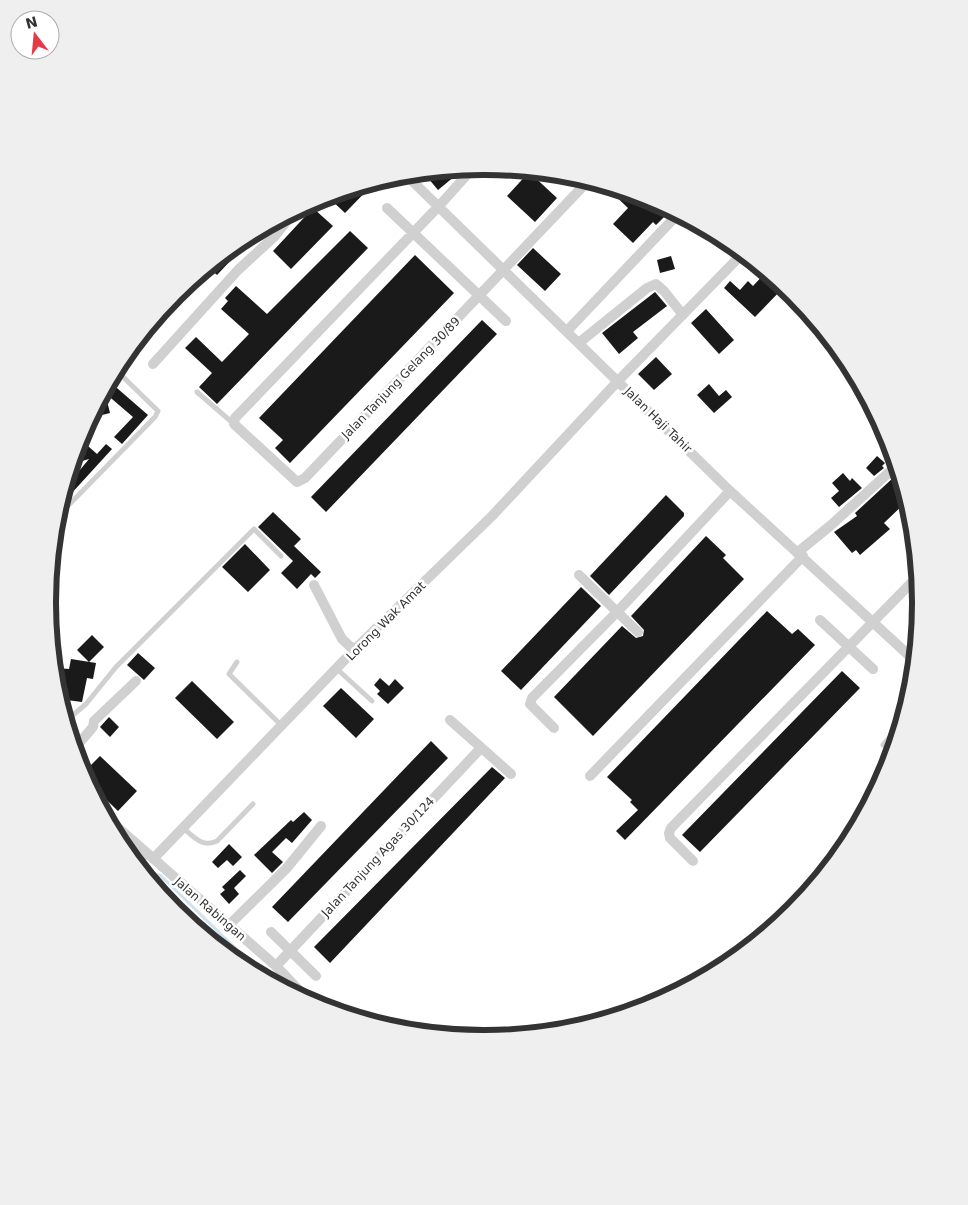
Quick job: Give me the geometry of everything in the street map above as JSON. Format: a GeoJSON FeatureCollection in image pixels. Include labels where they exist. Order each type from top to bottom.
{"type":"FeatureCollection","features":[{"type":"Feature","properties":{"kind":"street"},"geometry":{"type":"LineString","coordinates":[[234,424],[235,418],[241,410],[466,176]]}},
{"type":"Feature","properties":{"kind":"street","name":"Jalan Haji Tahir"},"geometry":{"type":"LineString","coordinates":[[413,181],[503,271],[580,342],[730,491],[801,554],[908,655]]}},
{"type":"Feature","properties":{"kind":"street","name":"Jalan Tanjung Gelang 30/89"},"geometry":{"type":"LineString","coordinates":[[234,424],[297,482],[305,478],[583,186]]}},
{"type":"Feature","properties":{"kind":"street"},"geometry":{"type":"LineString","coordinates":[[387,208],[506,321]]}},
{"type":"Feature","properties":{"kind":"street"},"geometry":{"type":"LineString","coordinates":[[567,331],[673,219]]}},
{"type":"Feature","properties":{"kind":"street"},"geometry":{"type":"LineString","coordinates":[[153,364],[238,270],[283,225]]}},
{"type":"Feature","properties":{"kind":"street","name":"Lorong Wak Amat"},"geometry":{"type":"LineString","coordinates":[[143,860],[183,828],[354,650],[492,516],[618,381],[737,258]]}},
{"type":"Feature","properties":{"kind":"street"},"geometry":{"type":"LineString","coordinates":[[580,342],[647,288],[656,284],[683,315]]}},
{"type":"Feature","properties":{"kind":"street"},"geometry":{"type":"LineString","coordinates":[[590,776],[801,554],[891,471]]}},
{"type":"Feature","properties":{"kind":"street"},"geometry":{"type":"LineString","coordinates":[[554,728],[530,704],[532,698],[618,611],[730,491]]}},
{"type":"Feature","properties":{"kind":"street"},"geometry":{"type":"LineString","coordinates":[[580,575],[638,632]]}},
{"type":"Feature","properties":{"kind":"street"},"geometry":{"type":"LineString","coordinates":[[693,861],[670,838],[671,828],[911,583]]}},
{"type":"Feature","properties":{"kind":"street"},"geometry":{"type":"LineString","coordinates":[[314,585],[342,639],[354,650]]}},
{"type":"Feature","properties":{"kind":"street"},"geometry":{"type":"LineString","coordinates":[[820,620],[873,669]]}},
{"type":"Feature","properties":{"kind":"street"},"geometry":{"type":"LineString","coordinates":[[80,742],[93,727],[94,721],[136,681]]}},
{"type":"Feature","properties":{"kind":"street"},"geometry":{"type":"LineString","coordinates":[[450,720],[510,774]]}},
{"type":"Feature","properties":{"kind":"street","name":"Jalan Tanjung Agas 30/124"},"geometry":{"type":"LineString","coordinates":[[276,966],[480,749]]}},
{"type":"Feature","properties":{"kind":"street"},"geometry":{"type":"LineString","coordinates":[[228,926],[286,869],[321,826]]}},
{"type":"Feature","properties":{"kind":"street","name":"Jalan Rabingan"},"geometry":{"type":"LineString","coordinates":[[125,835],[276,966],[295,986]]}},
{"type":"Feature","properties":{"kind":"street"},"geometry":{"type":"LineString","coordinates":[[271,932],[316,976]]}},
{"type":"Feature","properties":{"kind":"lane"},"geometry":{"type":"LineString","coordinates":[[67,507],[155,417],[158,411],[122,376]]}},
{"type":"Feature","properties":{"kind":"lane"},"geometry":{"type":"LineString","coordinates":[[197,392],[234,424]]}},
{"type":"Feature","properties":{"kind":"lane"},"geometry":{"type":"LineString","coordinates":[[72,716],[86,704],[116,667],[254,529],[281,556]]}},
{"type":"Feature","properties":{"kind":"lane"},"geometry":{"type":"LineString","coordinates":[[237,662],[229,674],[281,726]]}},
{"type":"Feature","properties":{"kind":"lane"},"geometry":{"type":"LineString","coordinates":[[337,669],[372,701]]}},
{"type":"Feature","properties":{"kind":"lane"},"geometry":{"type":"LineString","coordinates":[[882,745],[890,736]]}},
{"type":"Feature","properties":{"kind":"lane"},"geometry":{"type":"LineString","coordinates":[[183,828],[202,843],[210,844],[217,841],[253,804]]}},
{"type":"Feature","properties":{"kind":"building"},"geometry":{"type":"Polygon","coordinates":[[[455,176],[438,190],[428,178],[455,176]]]}},
{"type":"Feature","properties":{"kind":"building"},"geometry":{"type":"Polygon","coordinates":[[[525,177],[535,178],[557,198],[535,222],[507,196],[525,177]]]}},
{"type":"Feature","properties":{"kind":"building"},"geometry":{"type":"Polygon","coordinates":[[[366,191],[345,213],[333,202],[366,191]]]}},
{"type":"Feature","properties":{"kind":"building"},"geometry":{"type":"Polygon","coordinates":[[[614,195],[666,215],[656,225],[653,222],[633,243],[613,224],[628,208],[614,195]]]}},
{"type":"Feature","properties":{"kind":"building"},"geometry":{"type":"Polygon","coordinates":[[[315,210],[333,226],[291,269],[273,251],[309,212],[315,210]]]}},
{"type":"Feature","properties":{"kind":"building"},"geometry":{"type":"Polygon","coordinates":[[[350,231],[368,248],[217,404],[199,387],[212,373],[185,348],[196,337],[222,362],[249,334],[221,309],[228,301],[225,298],[236,286],[267,314],[350,231]]]}},
{"type":"Feature","properties":{"kind":"building"},"geometry":{"type":"Polygon","coordinates":[[[533,248],[561,274],[545,291],[517,265],[533,248]]]}},
{"type":"Feature","properties":{"kind":"building"},"geometry":{"type":"Polygon","coordinates":[[[415,255],[454,293],[290,463],[275,448],[283,440],[259,418],[415,255]]]}},
{"type":"Feature","properties":{"kind":"building"},"geometry":{"type":"Polygon","coordinates":[[[671,256],[675,269],[660,273],[657,260],[671,256]]]}},
{"type":"Feature","properties":{"kind":"building"},"geometry":{"type":"Polygon","coordinates":[[[232,257],[233,258],[217,275],[213,272],[232,257]]]}},
{"type":"Feature","properties":{"kind":"building"},"geometry":{"type":"Polygon","coordinates":[[[761,277],[778,293],[755,317],[724,288],[730,281],[740,290],[748,281],[753,286],[761,277]]]}},
{"type":"Feature","properties":{"kind":"building"},"geometry":{"type":"Polygon","coordinates":[[[655,292],[667,306],[633,332],[638,338],[619,354],[602,333],[655,292]]]}},
{"type":"Feature","properties":{"kind":"building"},"geometry":{"type":"Polygon","coordinates":[[[706,309],[734,340],[719,354],[691,323],[706,309]]]}},
{"type":"Feature","properties":{"kind":"building"},"geometry":{"type":"Polygon","coordinates":[[[482,320],[497,334],[326,512],[311,497],[482,320]]]}},
{"type":"Feature","properties":{"kind":"building"},"geometry":{"type":"Polygon","coordinates":[[[656,357],[672,374],[654,390],[638,374],[656,357]]]}},
{"type":"Feature","properties":{"kind":"building"},"geometry":{"type":"Polygon","coordinates":[[[709,384],[719,396],[726,390],[732,397],[714,413],[697,395],[709,384]]]}},
{"type":"Feature","properties":{"kind":"building"},"geometry":{"type":"Polygon","coordinates":[[[115,387],[148,415],[122,444],[114,437],[133,417],[109,397],[115,387]]]}},
{"type":"Feature","properties":{"kind":"building"},"geometry":{"type":"Polygon","coordinates":[[[107,401],[110,413],[99,416],[107,401]]]}},
{"type":"Feature","properties":{"kind":"building"},"geometry":{"type":"Polygon","coordinates":[[[106,444],[112,449],[70,495],[76,474],[89,459],[80,462],[87,445],[97,454],[106,444]]]}},
{"type":"Feature","properties":{"kind":"building"},"geometry":{"type":"Polygon","coordinates":[[[877,456],[885,463],[882,466],[884,468],[874,476],[866,468],[877,456]]]}},
{"type":"Feature","properties":{"kind":"building"},"geometry":{"type":"Polygon","coordinates":[[[843,473],[850,481],[852,478],[862,488],[839,507],[831,498],[839,491],[832,483],[843,473]]]}},
{"type":"Feature","properties":{"kind":"building"},"geometry":{"type":"Polygon","coordinates":[[[893,478],[901,507],[884,523],[890,529],[860,555],[856,550],[852,553],[834,532],[857,516],[855,513],[893,478]]]}},
{"type":"Feature","properties":{"kind":"building"},"geometry":{"type":"Polygon","coordinates":[[[666,495],[684,513],[684,516],[609,595],[590,576],[666,495]]]}},
{"type":"Feature","properties":{"kind":"building"},"geometry":{"type":"Polygon","coordinates":[[[273,512],[301,539],[294,546],[321,572],[315,578],[311,574],[297,589],[281,573],[293,561],[258,527],[273,512]]]}},
{"type":"Feature","properties":{"kind":"building"},"geometry":{"type":"Polygon","coordinates":[[[706,536],[726,555],[723,558],[744,579],[593,736],[554,697],[622,626],[636,638],[643,636],[644,630],[631,616],[706,536]]]}},
{"type":"Feature","properties":{"kind":"building"},"geometry":{"type":"Polygon","coordinates":[[[245,544],[270,570],[248,592],[222,567],[245,544]]]}},
{"type":"Feature","properties":{"kind":"building"},"geometry":{"type":"Polygon","coordinates":[[[581,587],[601,606],[521,690],[501,671],[581,587]]]}},
{"type":"Feature","properties":{"kind":"building"},"geometry":{"type":"Polygon","coordinates":[[[767,611],[792,634],[798,629],[815,645],[625,840],[616,831],[638,810],[630,802],[632,800],[607,777],[767,611]]]}},
{"type":"Feature","properties":{"kind":"building"},"geometry":{"type":"Polygon","coordinates":[[[92,635],[104,647],[89,662],[77,650],[92,635]]]}},
{"type":"Feature","properties":{"kind":"building"},"geometry":{"type":"Polygon","coordinates":[[[138,653],[155,668],[144,680],[127,665],[138,653]]]}},
{"type":"Feature","properties":{"kind":"building"},"geometry":{"type":"Polygon","coordinates":[[[71,659],[96,663],[93,679],[87,678],[82,702],[68,700],[61,668],[69,669],[71,659]]]}},
{"type":"Feature","properties":{"kind":"building"},"geometry":{"type":"Polygon","coordinates":[[[842,671],[860,688],[700,852],[682,835],[842,671]]]}},
{"type":"Feature","properties":{"kind":"building"},"geometry":{"type":"Polygon","coordinates":[[[380,678],[389,686],[395,679],[404,688],[388,704],[377,694],[380,691],[374,685],[380,678]]]}},
{"type":"Feature","properties":{"kind":"building"},"geometry":{"type":"Polygon","coordinates":[[[192,681],[234,722],[217,739],[175,698],[192,681]]]}},
{"type":"Feature","properties":{"kind":"building"},"geometry":{"type":"Polygon","coordinates":[[[341,688],[374,719],[356,738],[323,706],[341,688]]]}},
{"type":"Feature","properties":{"kind":"building"},"geometry":{"type":"Polygon","coordinates":[[[109,717],[119,727],[110,737],[100,727],[109,717]]]}},
{"type":"Feature","properties":{"kind":"building"},"geometry":{"type":"Polygon","coordinates":[[[431,741],[448,758],[288,922],[272,907],[431,741]]]}},
{"type":"Feature","properties":{"kind":"building"},"geometry":{"type":"Polygon","coordinates":[[[100,756],[137,791],[118,811],[102,796],[89,767],[100,756]]]}},
{"type":"Feature","properties":{"kind":"building"},"geometry":{"type":"Polygon","coordinates":[[[492,767],[505,778],[330,963],[314,947],[492,767]]]}},
{"type":"Feature","properties":{"kind":"building"},"geometry":{"type":"Polygon","coordinates":[[[304,812],[312,820],[292,843],[286,838],[272,852],[283,862],[272,873],[254,855],[291,820],[293,822],[304,812]]]}},
{"type":"Feature","properties":{"kind":"building"},"geometry":{"type":"Polygon","coordinates":[[[229,844],[242,857],[233,866],[227,860],[218,868],[212,862],[229,844]]]}},
{"type":"Feature","properties":{"kind":"building"},"geometry":{"type":"Polygon","coordinates":[[[240,870],[246,876],[234,888],[239,894],[229,904],[220,894],[225,890],[222,887],[240,870]]]}},
{"type":"Feature","properties":{"kind":"waterway"},"geometry":{"type":"LineString","coordinates":[[154,875],[160,875],[244,956]]}}]}
